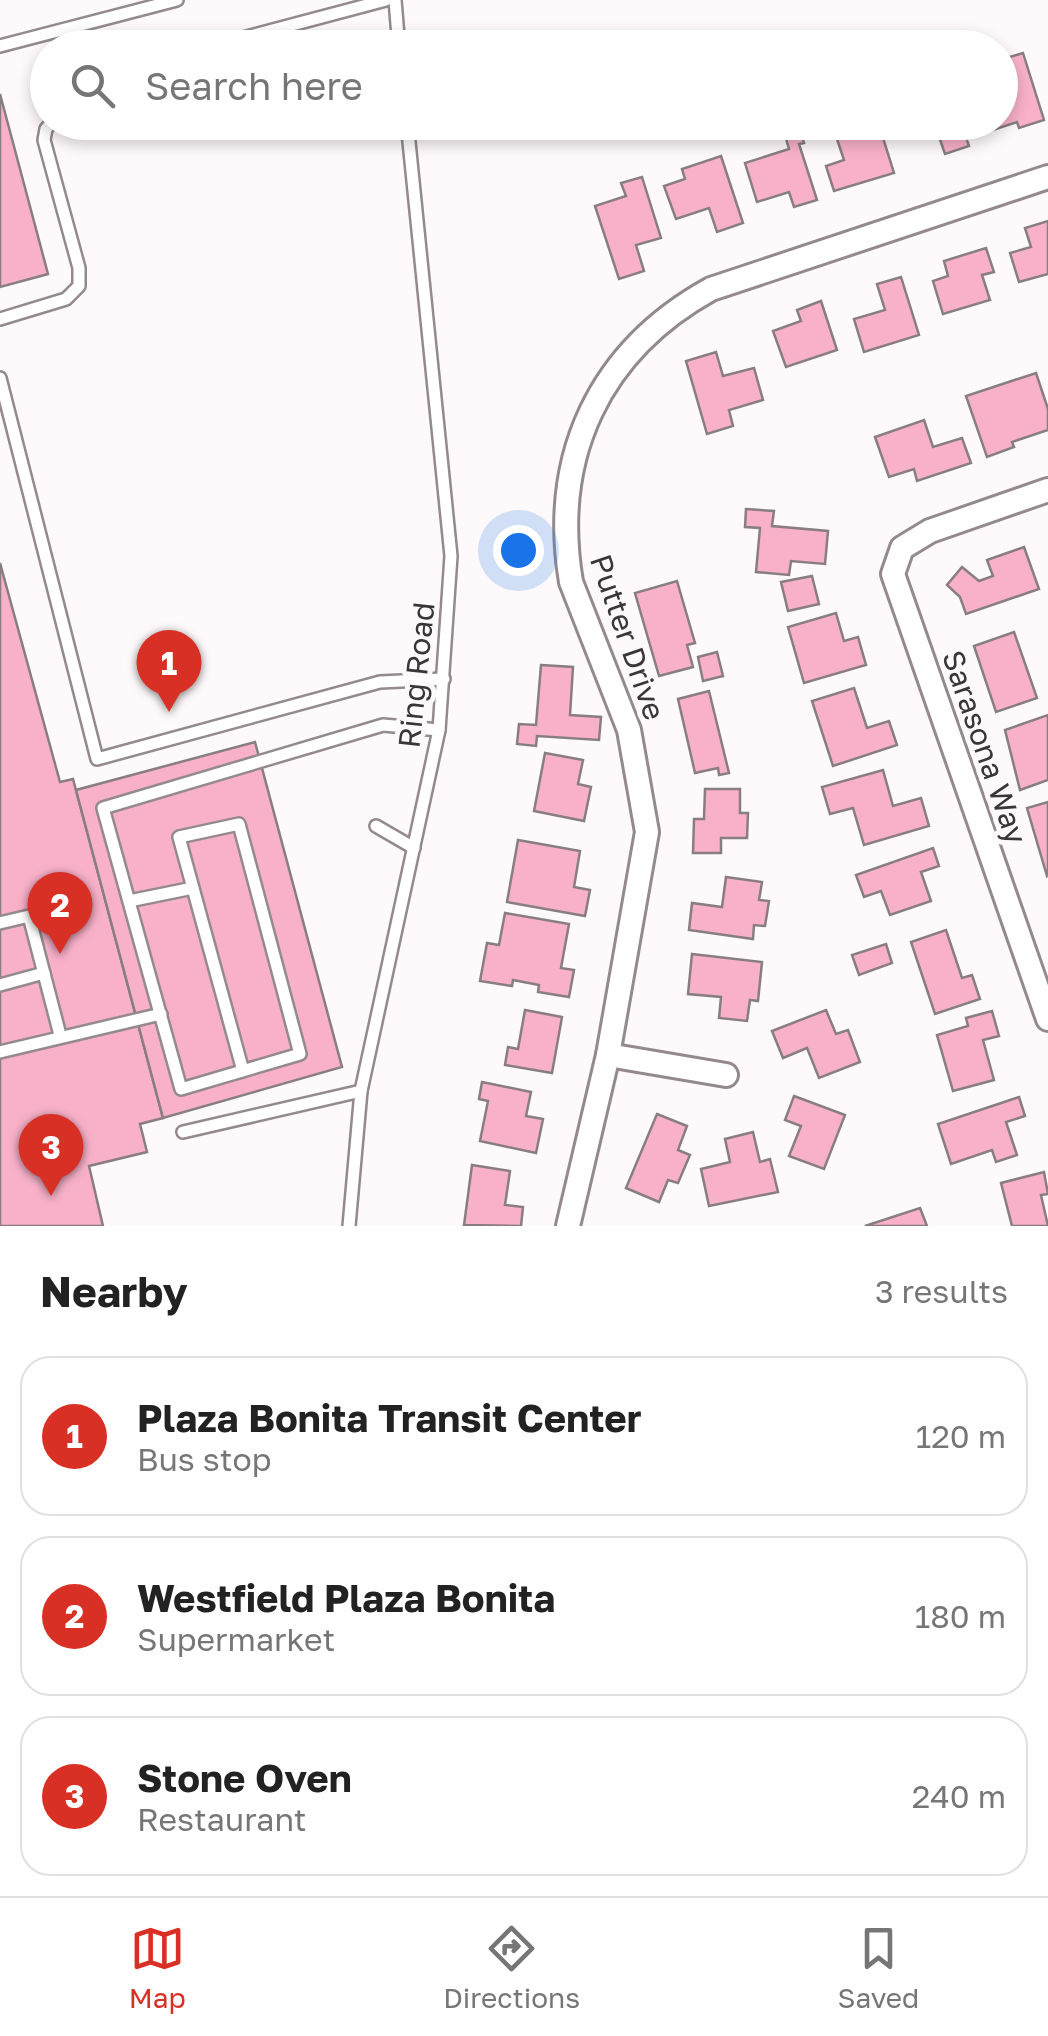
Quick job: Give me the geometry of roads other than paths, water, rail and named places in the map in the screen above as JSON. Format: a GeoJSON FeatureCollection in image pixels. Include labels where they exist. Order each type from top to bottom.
{"type":"FeatureCollection","features":[{"type":"Feature","properties":{"kind":"street","name":"Putter Drive"},"geometry":{"type":"LineString","coordinates":[[568,1226],[608,1055],[647,832],[630,730],[572,582],[567,558],[568,485],[592,408],[642,338],[711,289],[1048,177]]}},
{"type":"Feature","properties":{"kind":"street","name":"Sarasona Way"},"geometry":{"type":"LineString","coordinates":[[1048,490],[930,531],[902,548],[893,574],[1048,1019]]}},
{"type":"Feature","properties":{"kind":"street"},"geometry":{"type":"LineString","coordinates":[[608,1055],[726,1075]]}},
{"type":"Feature","properties":{"kind":"lane"},"geometry":{"type":"LineString","coordinates":[[62,30],[177,0]]}},
{"type":"Feature","properties":{"kind":"lane"},"geometry":{"type":"LineString","coordinates":[[274,30],[386,0]]}},
{"type":"Feature","properties":{"kind":"lane"},"geometry":{"type":"LineString","coordinates":[[395,0],[398,30]]}},
{"type":"Feature","properties":{"kind":"lane"},"geometry":{"type":"LineString","coordinates":[[0,46],[30,38]]}},
{"type":"Feature","properties":{"kind":"lane"},"geometry":{"type":"LineString","coordinates":[[0,318],[66,300],[79,286],[79,268],[44,140]]}},
{"type":"Feature","properties":{"kind":"lane","name":"Ring Road"},"geometry":{"type":"LineString","coordinates":[[349,1226],[361,1092],[439,730],[451,556],[409,140]]}},
{"type":"Feature","properties":{"kind":"lane"},"geometry":{"type":"LineString","coordinates":[[0,378],[97,759],[380,682],[444,679]]}},
{"type":"Feature","properties":{"kind":"lane"},"geometry":{"type":"LineString","coordinates":[[243,1071],[179,837],[240,824],[300,1054],[243,1071],[181,1089],[103,808],[384,725],[439,730]]}},
{"type":"Feature","properties":{"kind":"lane"},"geometry":{"type":"LineString","coordinates":[[376,826],[414,848]]}},
{"type":"Feature","properties":{"kind":"lane"},"geometry":{"type":"LineString","coordinates":[[130,901],[193,888]]}},
{"type":"Feature","properties":{"kind":"lane"},"geometry":{"type":"LineString","coordinates":[[0,923],[29,916],[60,1035]]}},
{"type":"Feature","properties":{"kind":"lane"},"geometry":{"type":"LineString","coordinates":[[0,986],[44,973]]}},
{"type":"Feature","properties":{"kind":"lane"},"geometry":{"type":"LineString","coordinates":[[0,1052],[162,1014]]}},
{"type":"Feature","properties":{"kind":"lane"},"geometry":{"type":"LineString","coordinates":[[183,1132],[361,1092]]}},
{"type":"Feature","properties":{"kind":"place","name":"Plaza Bonita Transit Center"},"geometry":{"type":"Point","coordinates":[169,712]}},
{"type":"Feature","properties":{"kind":"place","name":"Westfield Plaza Bonita"},"geometry":{"type":"Point","coordinates":[60,954]}},
{"type":"Feature","properties":{"kind":"place","name":"Stone Oven"},"geometry":{"type":"Point","coordinates":[51,1196]}}]}
